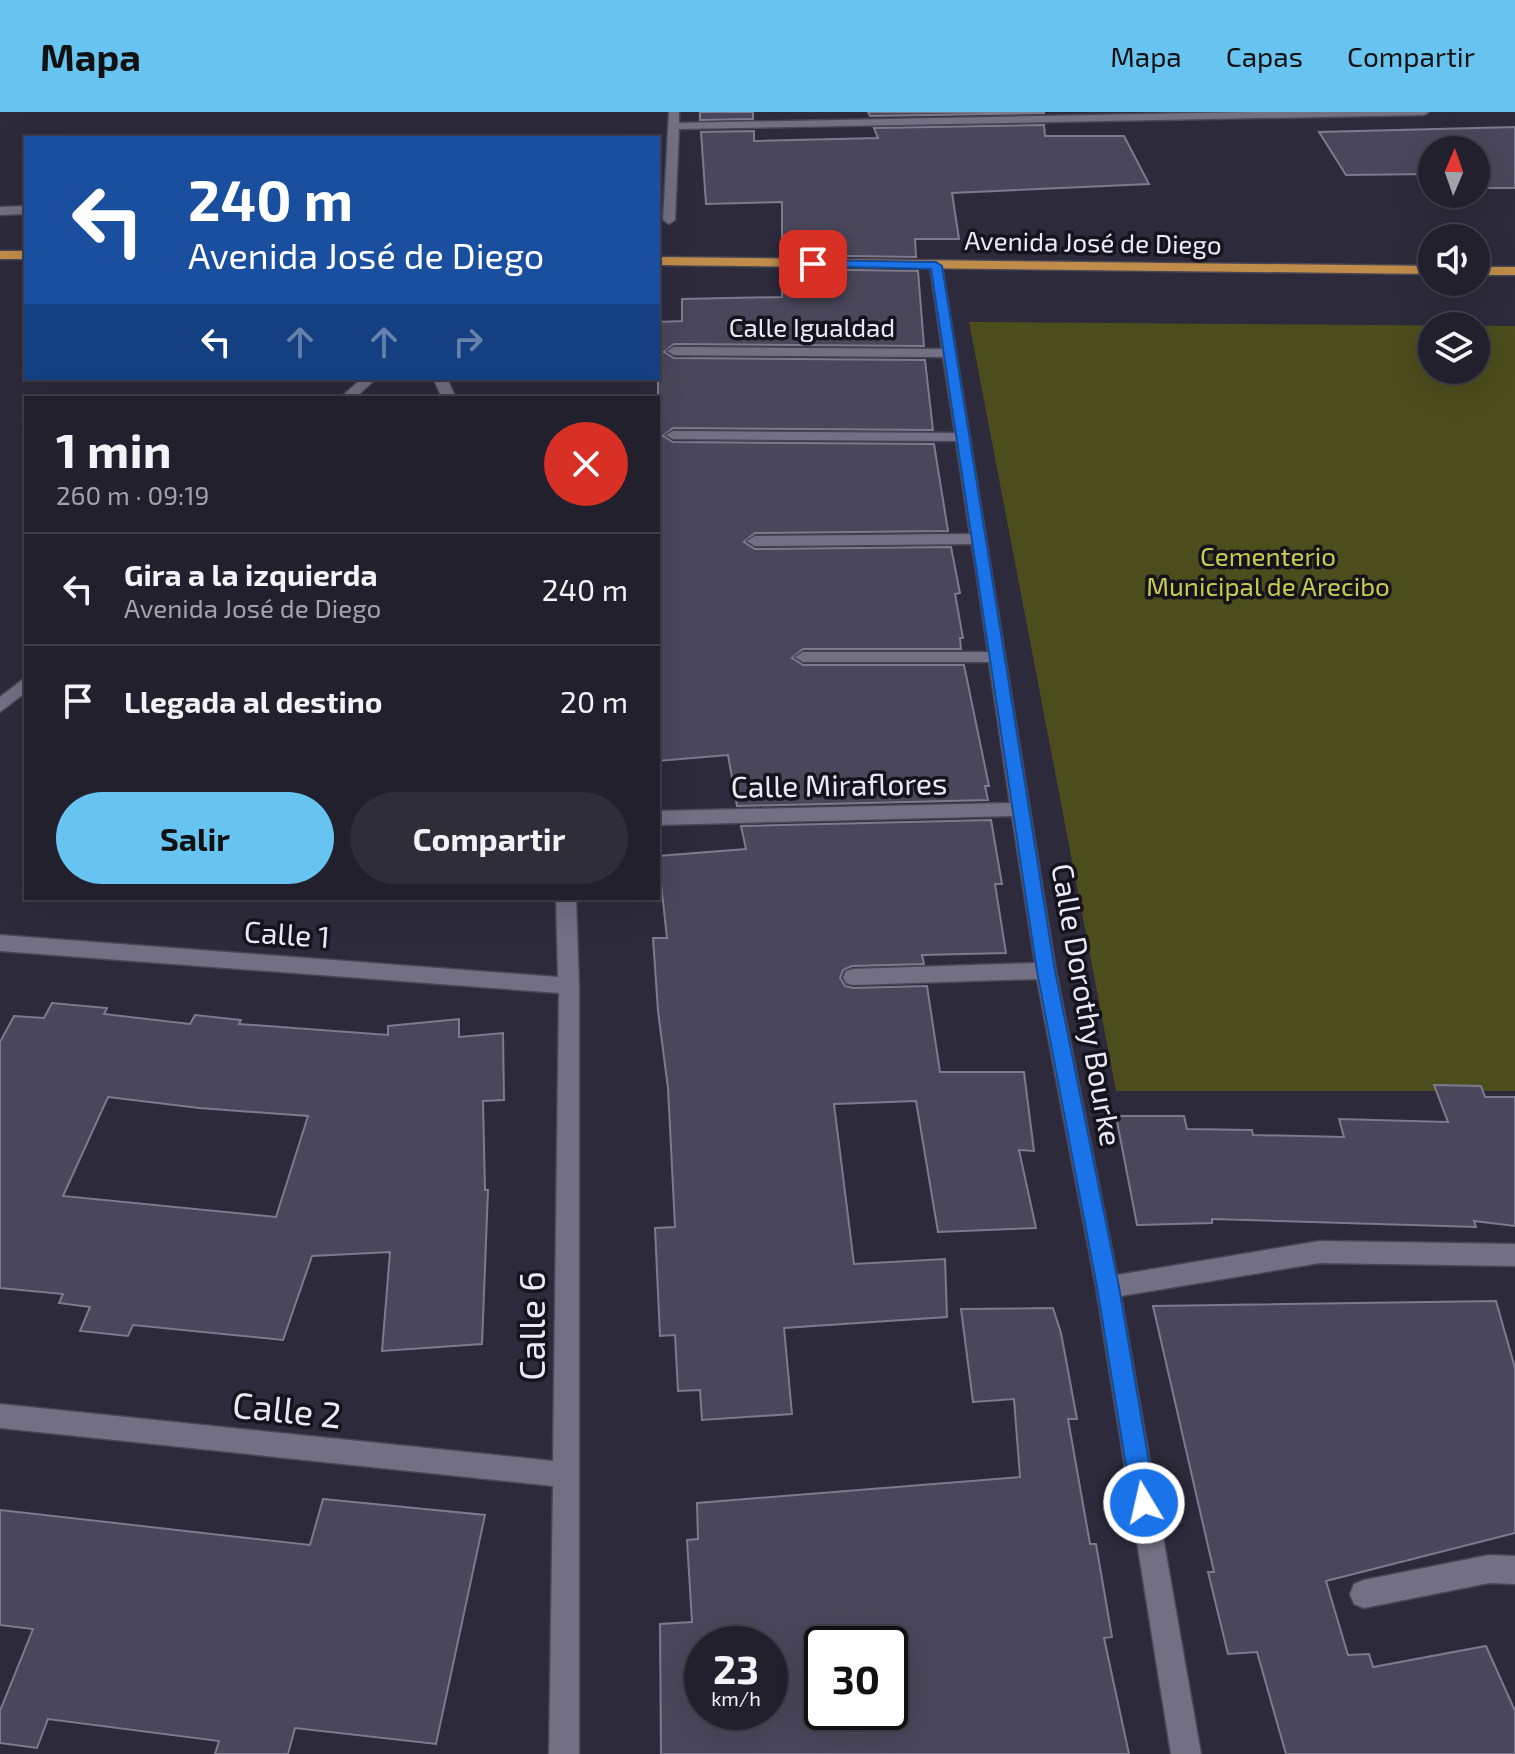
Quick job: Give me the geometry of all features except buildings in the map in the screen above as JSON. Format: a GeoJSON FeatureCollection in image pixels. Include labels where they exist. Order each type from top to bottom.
{"type":"FeatureCollection","features":[{"type":"Feature","properties":{"kind":"main road"},"geometry":{"type":"LineString","coordinates":[[0,255],[24,255]]}},
{"type":"Feature","properties":{"kind":"main road","name":"Avenida José de Diego"},"geometry":{"type":"LineString","coordinates":[[660,261],[1418,270]]}},
{"type":"Feature","properties":{"kind":"main road"},"geometry":{"type":"LineString","coordinates":[[1490,271],[1515,271]]}},
{"type":"Feature","properties":{"kind":"street"},"geometry":{"type":"LineString","coordinates":[[669,220],[664,174],[674,112]]}},
{"type":"Feature","properties":{"kind":"street"},"geometry":{"type":"LineString","coordinates":[[672,126],[1424,112]]}},
{"type":"Feature","properties":{"kind":"street"},"geometry":{"type":"LineString","coordinates":[[0,211],[24,210]]}},
{"type":"Feature","properties":{"kind":"street","name":"Calle Dorothy Bourke"},"geometry":{"type":"LineString","coordinates":[[936,266],[1046,971],[1108,1287],[1186,1754]]}},
{"type":"Feature","properties":{"kind":"street","name":"Calle Igualdad"},"geometry":{"type":"LineString","coordinates":[[674,351],[950,353]]}},
{"type":"Feature","properties":{"kind":"street"},"geometry":{"type":"LineString","coordinates":[[349,396],[368,380]]}},
{"type":"Feature","properties":{"kind":"street"},"geometry":{"type":"LineString","coordinates":[[673,435],[961,437]]}},
{"type":"Feature","properties":{"kind":"street"},"geometry":{"type":"LineString","coordinates":[[755,541],[980,539]]}},
{"type":"Feature","properties":{"kind":"street"},"geometry":{"type":"LineString","coordinates":[[803,657],[996,657]]}},
{"type":"Feature","properties":{"kind":"street"},"geometry":{"type":"LineString","coordinates":[[0,706],[24,685]]}},
{"type":"Feature","properties":{"kind":"street","name":"Calle Miraflores"},"geometry":{"type":"LineString","coordinates":[[660,818],[1021,809]]}},
{"type":"Feature","properties":{"kind":"street","name":"Calle 6"},"geometry":{"type":"LineString","coordinates":[[564,1754],[569,986],[566,900]]}},
{"type":"Feature","properties":{"kind":"street","name":"Calle 1"},"geometry":{"type":"LineString","coordinates":[[0,943],[569,986]]}},
{"type":"Feature","properties":{"kind":"street"},"geometry":{"type":"LineString","coordinates":[[853,977],[1046,971]]}},
{"type":"Feature","properties":{"kind":"street"},"geometry":{"type":"LineString","coordinates":[[1108,1287],[1320,1252],[1515,1255]]}},
{"type":"Feature","properties":{"kind":"street","name":"Calle 2"},"geometry":{"type":"LineString","coordinates":[[0,1416],[567,1475]]}},
{"type":"Feature","properties":{"kind":"street"},"geometry":{"type":"LineString","coordinates":[[1364,1594],[1489,1569],[1515,1570]]}},
{"type":"Feature","properties":{"kind":"green space","name":"Cementerio Municipal de Arecibo"},"geometry":{"type":"Polygon","coordinates":[[[969,322],[1418,325],[1418,384],[1490,384],[1490,326],[1515,326],[1515,1091],[1116,1091],[969,322]]]}},
{"type":"Feature","properties":{"kind":"route"},"geometry":{"type":"LineString","coordinates":[[813,264],[936,266],[1046,971],[1108,1287],[1144,1503]]}}]}
